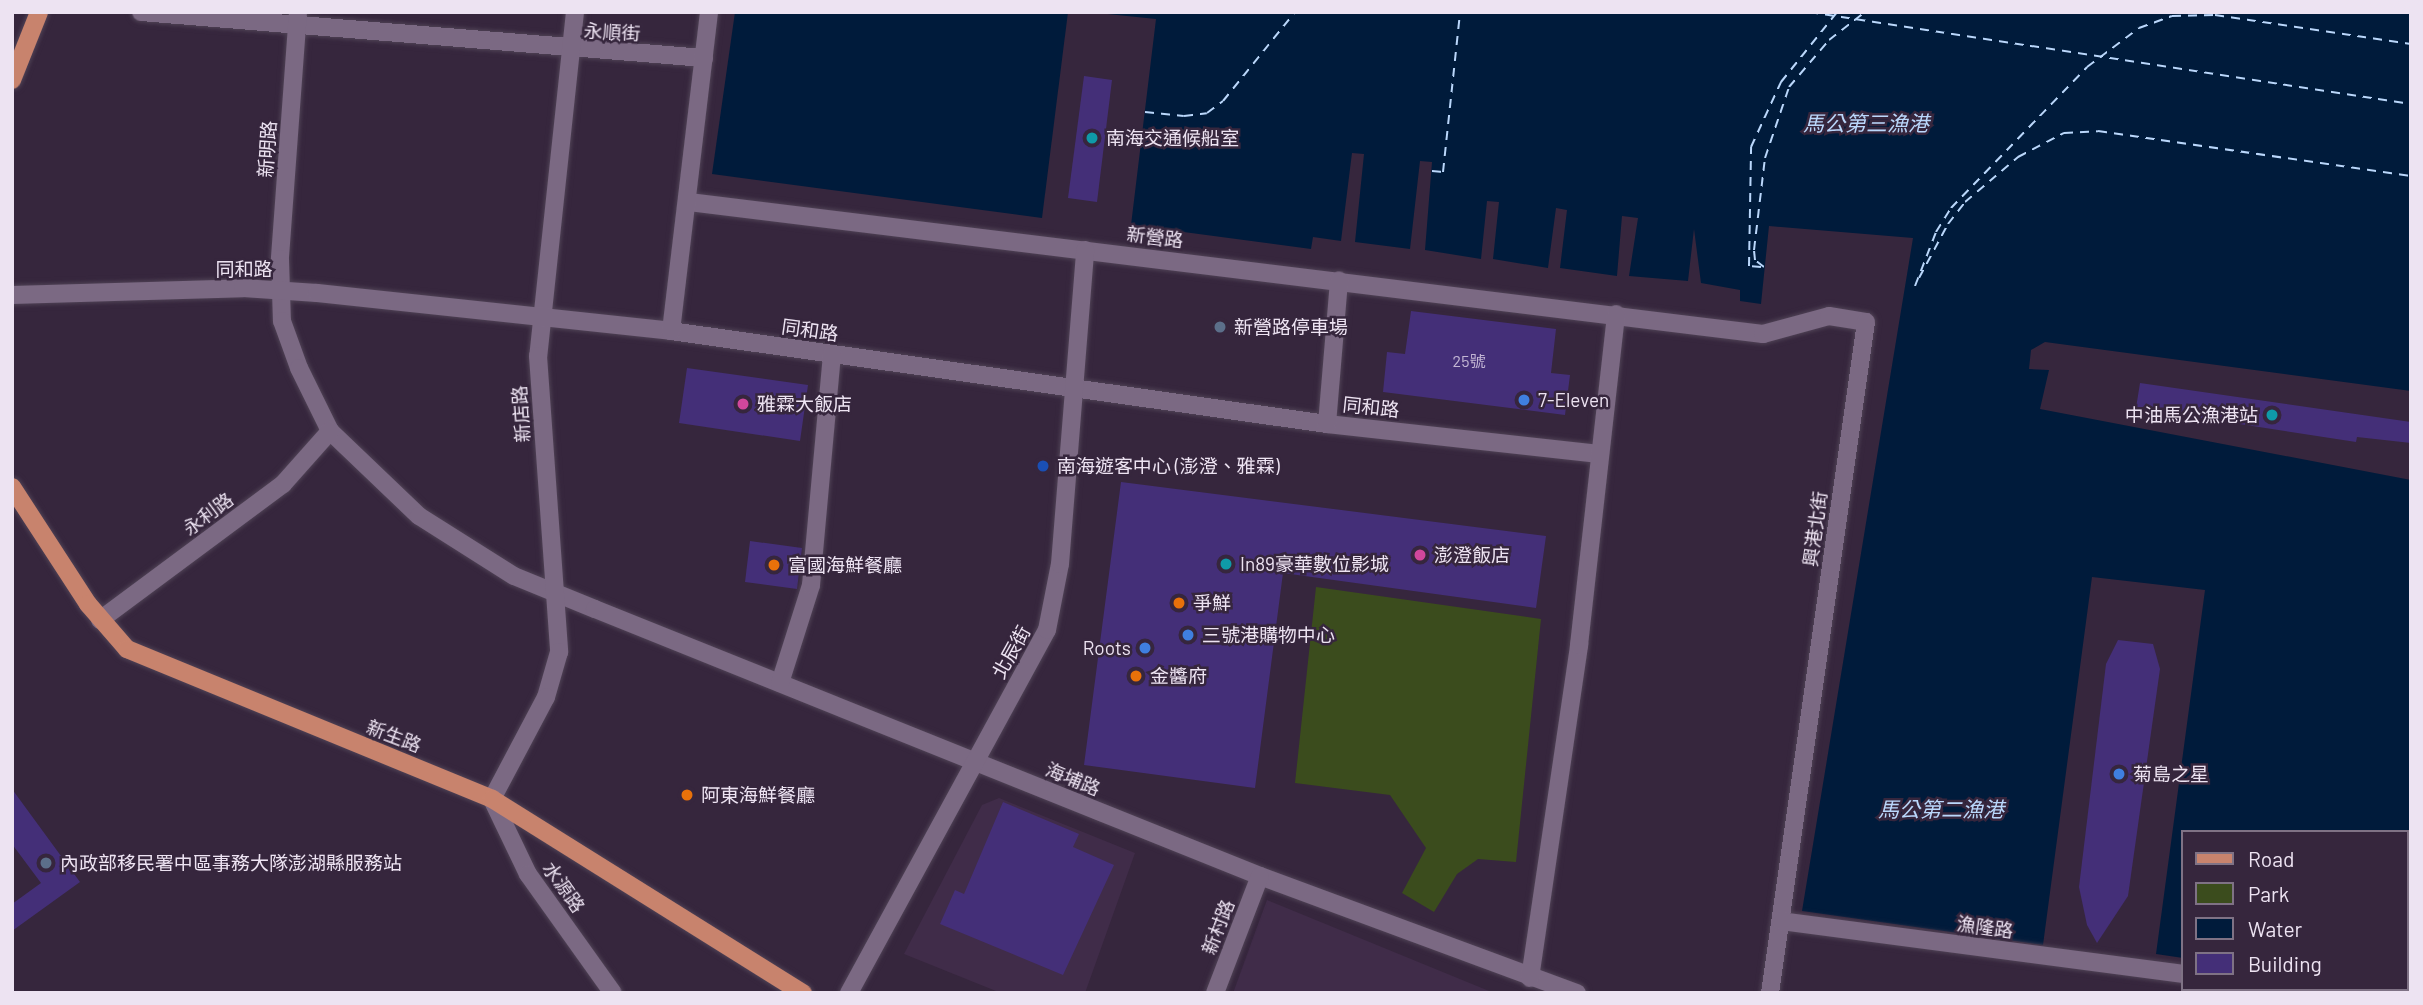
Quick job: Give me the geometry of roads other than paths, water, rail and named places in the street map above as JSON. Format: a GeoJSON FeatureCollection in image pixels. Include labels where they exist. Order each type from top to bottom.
{"type":"FeatureCollection","features":[{"type":"Feature","properties":{"kind":"main road"},"geometry":{"type":"LineString","coordinates":[[12,80],[39,12]]}},
{"type":"Feature","properties":{"kind":"main road","name":"新生路"},"geometry":{"type":"LineString","coordinates":[[12,487],[100,620],[127,649],[142,658],[492,799],[803,993]]}},
{"type":"Feature","properties":{"kind":"street","name":"永順街"},"geometry":{"type":"LineString","coordinates":[[141,12],[297,19],[571,50],[704,58]]}},
{"type":"Feature","properties":{"kind":"street","name":"新店路"},"geometry":{"type":"LineString","coordinates":[[492,799],[554,679],[559,652],[558,593],[538,356],[540,315],[576,12]]}},
{"type":"Feature","properties":{"kind":"street"},"geometry":{"type":"LineString","coordinates":[[671,331],[689,202],[709,12]]}},
{"type":"Feature","properties":{"kind":"street","name":"新明路"},"geometry":{"type":"LineString","coordinates":[[297,19],[280,290],[288,340],[330,430]]}},
{"type":"Feature","properties":{"kind":"street","name":"新營路"},"geometry":{"type":"LineString","coordinates":[[689,202],[1616,314]]}},
{"type":"Feature","properties":{"kind":"street","name":"北辰街"},"geometry":{"type":"LineString","coordinates":[[849,993],[1047,630],[1060,564],[1077,386],[1085,250]]}},
{"type":"Feature","properties":{"kind":"street"},"geometry":{"type":"LineString","coordinates":[[1327,424],[1339,280]]}},
{"type":"Feature","properties":{"kind":"street","name":"同和路"},"geometry":{"type":"LineString","coordinates":[[12,295],[280,290],[540,315],[1077,386],[1327,424],[1599,454]]}},
{"type":"Feature","properties":{"kind":"street"},"geometry":{"type":"LineString","coordinates":[[1530,978],[1578,645],[1616,314]]}},
{"type":"Feature","properties":{"kind":"street","name":"興港北街"},"geometry":{"type":"LineString","coordinates":[[1616,314],[1763,334],[1829,316],[1866,322],[1770,993]]}},
{"type":"Feature","properties":{"kind":"street"},"geometry":{"type":"LineString","coordinates":[[779,683],[811,585],[832,354]]}},
{"type":"Feature","properties":{"kind":"street","name":"海埔路"},"geometry":{"type":"LineString","coordinates":[[330,430],[429,523],[495,565],[779,683],[1260,876],[1530,978],[1577,993]]}},
{"type":"Feature","properties":{"kind":"street","name":"永利路"},"geometry":{"type":"LineString","coordinates":[[100,620],[283,484],[330,430]]}},
{"type":"Feature","properties":{"kind":"street","name":"水源路"},"geometry":{"type":"LineString","coordinates":[[492,799],[528,874],[613,993]]}},
{"type":"Feature","properties":{"kind":"street","name":"新村路"},"geometry":{"type":"LineString","coordinates":[[1216,993],[1260,876]]}},
{"type":"Feature","properties":{"kind":"street","name":"漁隆路"},"geometry":{"type":"LineString","coordinates":[[1781,921],[2182,974]]}},
{"type":"Feature","properties":{"kind":"water"},"geometry":{"type":"Polygon","coordinates":[[[735,12],[1068,12],[1042,218],[712,174],[735,12]]]}},
{"type":"Feature","properties":{"kind":"water"},"geometry":{"type":"Polygon","coordinates":[[[1088,12],[2411,12],[2411,391],[2045,342],[2031,350],[2029,369],[2049,370],[2040,409],[2411,480],[2411,989],[2409,830],[2182,830],[2182,958],[2156,954],[2205,590],[2092,577],[2043,945],[1802,911],[1913,238],[1769,226],[1761,304],[1740,301],[1740,290],[1701,283],[1694,229],[1688,281],[1629,276],[1638,218],[1622,216],[1617,276],[1560,268],[1567,210],[1556,208],[1548,268],[1493,259],[1499,202],[1487,201],[1481,259],[1425,250],[1432,162],[1420,161],[1410,249],[1355,242],[1364,154],[1352,153],[1341,241],[1313,237],[1311,249],[1131,225],[1156,19],[1088,12]]]}},
{"type":"Feature","properties":{"kind":"place","name":"南海交通候船室"},"geometry":{"type":"Point","coordinates":[1092,138]}},
{"type":"Feature","properties":{"kind":"place","name":"新營路停車場"},"geometry":{"type":"Point","coordinates":[1220,327]}},
{"type":"Feature","properties":{"kind":"place","name":"7-Eleven"},"geometry":{"type":"Point","coordinates":[1524,400]}},
{"type":"Feature","properties":{"kind":"place","name":"雅霖大飯店"},"geometry":{"type":"Point","coordinates":[743,404]}},
{"type":"Feature","properties":{"kind":"place","name":"中油馬公漁港站"},"geometry":{"type":"Point","coordinates":[2272,415]}},
{"type":"Feature","properties":{"kind":"place","name":"南海遊客中心 (澎澄、雅霖)"},"geometry":{"type":"Point","coordinates":[1043,466]}},
{"type":"Feature","properties":{"kind":"place","name":"澎澄飯店"},"geometry":{"type":"Point","coordinates":[1420,555]}},
{"type":"Feature","properties":{"kind":"place","name":"In89豪華數位影城"},"geometry":{"type":"Point","coordinates":[1226,564]}},
{"type":"Feature","properties":{"kind":"place","name":"富國海鮮餐廳"},"geometry":{"type":"Point","coordinates":[774,565]}},
{"type":"Feature","properties":{"kind":"place","name":"爭鮮"},"geometry":{"type":"Point","coordinates":[1179,603]}},
{"type":"Feature","properties":{"kind":"place","name":"三號港購物中心"},"geometry":{"type":"Point","coordinates":[1188,635]}},
{"type":"Feature","properties":{"kind":"place","name":"Roots"},"geometry":{"type":"Point","coordinates":[1145,648]}},
{"type":"Feature","properties":{"kind":"place","name":"金醬府"},"geometry":{"type":"Point","coordinates":[1136,676]}},
{"type":"Feature","properties":{"kind":"place","name":"菊島之星"},"geometry":{"type":"Point","coordinates":[2119,774]}},
{"type":"Feature","properties":{"kind":"place","name":"阿東海鮮餐廳"},"geometry":{"type":"Point","coordinates":[687,795]}},
{"type":"Feature","properties":{"kind":"place","name":"內政部移民署中區事務大隊澎湖縣服務站"},"geometry":{"type":"Point","coordinates":[46,863]}},
{"type":"Feature","properties":{"kind":"water label","name":"馬公第三漁港"},"geometry":{"type":"Point","coordinates":[1866,123]}},
{"type":"Feature","properties":{"kind":"water label","name":"馬公第二漁港"},"geometry":{"type":"Point","coordinates":[1941,809]}}]}
